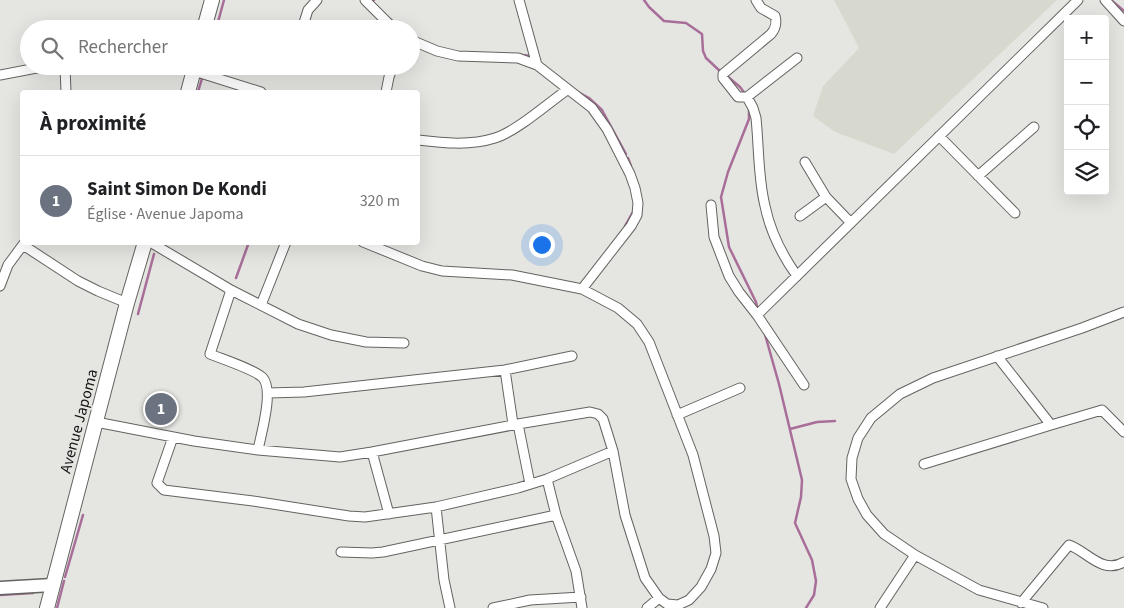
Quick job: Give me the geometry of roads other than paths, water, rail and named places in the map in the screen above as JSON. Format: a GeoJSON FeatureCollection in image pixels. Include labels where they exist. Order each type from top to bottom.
{"type":"FeatureCollection","features":[{"type":"Feature","properties":{"kind":"main road"},"geometry":{"type":"LineString","coordinates":[[206,20],[212,0]]}},
{"type":"Feature","properties":{"kind":"main road"},"geometry":{"type":"LineString","coordinates":[[188,90],[192,75]]}},
{"type":"Feature","properties":{"kind":"main road","name":"Avenue Japoma"},"geometry":{"type":"LineString","coordinates":[[46,608],[144,245]]}},
{"type":"Feature","properties":{"kind":"main road"},"geometry":{"type":"LineString","coordinates":[[0,588],[52,585]]}},
{"type":"Feature","properties":{"kind":"street"},"geometry":{"type":"LineString","coordinates":[[305,20],[308,10],[317,0]]}},
{"type":"Feature","properties":{"kind":"street"},"geometry":{"type":"LineString","coordinates":[[365,0],[373,4],[386,20]]}},
{"type":"Feature","properties":{"kind":"street"},"geometry":{"type":"LineString","coordinates":[[519,0],[537,65]]}},
{"type":"Feature","properties":{"kind":"street"},"geometry":{"type":"LineString","coordinates":[[756,0],[761,8],[775,16],[777,21],[774,30],[722,76],[738,97],[747,98],[797,58]]}},
{"type":"Feature","properties":{"kind":"street"},"geometry":{"type":"LineString","coordinates":[[757,314],[1078,0]]}},
{"type":"Feature","properties":{"kind":"street"},"geometry":{"type":"LineString","coordinates":[[1105,0],[1124,20]]}},
{"type":"Feature","properties":{"kind":"street"},"geometry":{"type":"LineString","coordinates":[[420,44],[436,51],[458,56],[518,58],[537,65],[592,108],[607,129],[630,174],[638,203],[637,215],[631,226],[582,289]]}},
{"type":"Feature","properties":{"kind":"street"},"geometry":{"type":"LineString","coordinates":[[0,74],[20,71]]}},
{"type":"Feature","properties":{"kind":"street"},"geometry":{"type":"LineString","coordinates":[[65,75],[66,90]]}},
{"type":"Feature","properties":{"kind":"street"},"geometry":{"type":"LineString","coordinates":[[214,75],[255,90]]}},
{"type":"Feature","properties":{"kind":"street"},"geometry":{"type":"LineString","coordinates":[[386,90],[390,75]]}},
{"type":"Feature","properties":{"kind":"street"},"geometry":{"type":"LineString","coordinates":[[420,140],[442,143],[474,143],[497,137],[567,90]]}},
{"type":"Feature","properties":{"kind":"street"},"geometry":{"type":"LineString","coordinates":[[747,98],[755,112],[766,212],[783,255],[797,276]]}},
{"type":"Feature","properties":{"kind":"street"},"geometry":{"type":"LineString","coordinates":[[978,176],[1034,127]]}},
{"type":"Feature","properties":{"kind":"street"},"geometry":{"type":"LineString","coordinates":[[939,136],[1015,213]]}},
{"type":"Feature","properties":{"kind":"street"},"geometry":{"type":"LineString","coordinates":[[806,162],[826,197],[851,223]]}},
{"type":"Feature","properties":{"kind":"street"},"geometry":{"type":"LineString","coordinates":[[800,216],[826,197]]}},
{"type":"Feature","properties":{"kind":"street"},"geometry":{"type":"LineString","coordinates":[[711,205],[714,237],[729,276],[757,314],[804,385]]}},
{"type":"Feature","properties":{"kind":"street"},"geometry":{"type":"LineString","coordinates":[[0,286],[8,265],[23,245]]}},
{"type":"Feature","properties":{"kind":"street"},"geometry":{"type":"LineString","coordinates":[[25,245],[78,281],[127,303]]}},
{"type":"Feature","properties":{"kind":"street"},"geometry":{"type":"LineString","coordinates":[[155,245],[231,290],[298,324],[332,336],[366,342],[404,343]]}},
{"type":"Feature","properties":{"kind":"street"},"geometry":{"type":"LineString","coordinates":[[261,306],[285,245]]}},
{"type":"Feature","properties":{"kind":"street"},"geometry":{"type":"LineString","coordinates":[[96,422],[258,450],[340,457],[516,424],[590,412],[598,414],[603,419],[613,451],[626,515],[645,578],[659,598],[667,604],[678,605],[689,600],[701,587],[711,569],[716,553],[714,536],[693,455],[649,342],[637,324],[618,308],[582,289],[512,275],[435,269],[422,266],[371,245]]}},
{"type":"Feature","properties":{"kind":"street"},"geometry":{"type":"LineString","coordinates":[[231,290],[210,354],[257,374],[266,383],[268,393],[258,450]]}},
{"type":"Feature","properties":{"kind":"street"},"geometry":{"type":"LineString","coordinates":[[1043,608],[979,590],[915,555],[884,534],[867,515],[858,499],[851,479],[852,458],[858,438],[872,418],[900,394],[933,378],[1124,312]]}},
{"type":"Feature","properties":{"kind":"street"},"geometry":{"type":"LineString","coordinates":[[268,393],[304,392],[505,370],[572,356]]}},
{"type":"Feature","properties":{"kind":"street"},"geometry":{"type":"LineString","coordinates":[[997,356],[1051,425]]}},
{"type":"Feature","properties":{"kind":"street"},"geometry":{"type":"LineString","coordinates":[[505,370],[530,484]]}},
{"type":"Feature","properties":{"kind":"street"},"geometry":{"type":"LineString","coordinates":[[677,415],[740,388]]}},
{"type":"Feature","properties":{"kind":"street"},"geometry":{"type":"LineString","coordinates":[[924,464],[1102,410],[1124,432]]}},
{"type":"Feature","properties":{"kind":"street"},"geometry":{"type":"LineString","coordinates":[[173,436],[158,483],[164,490],[365,517],[436,507],[530,484],[547,479],[613,451]]}},
{"type":"Feature","properties":{"kind":"street"},"geometry":{"type":"LineString","coordinates":[[372,452],[389,514]]}},
{"type":"Feature","properties":{"kind":"street"},"geometry":{"type":"LineString","coordinates":[[547,479],[556,515],[576,571],[582,608]]}},
{"type":"Feature","properties":{"kind":"street"},"geometry":{"type":"LineString","coordinates":[[436,507],[444,580],[450,608]]}},
{"type":"Feature","properties":{"kind":"street"},"geometry":{"type":"LineString","coordinates":[[341,552],[383,552],[556,515]]}},
{"type":"Feature","properties":{"kind":"street"},"geometry":{"type":"LineString","coordinates":[[1021,603],[1070,545],[1089,558],[1108,565],[1124,562]]}},
{"type":"Feature","properties":{"kind":"street"},"geometry":{"type":"LineString","coordinates":[[880,608],[915,555]]}},
{"type":"Feature","properties":{"kind":"street"},"geometry":{"type":"LineString","coordinates":[[493,608],[530,600],[581,597]]}},
{"type":"Feature","properties":{"kind":"street"},"geometry":{"type":"LineString","coordinates":[[647,608],[659,598]]}},
{"type":"Feature","properties":{"kind":"waterway"},"geometry":{"type":"LineString","coordinates":[[219,20],[224,0]]}},
{"type":"Feature","properties":{"kind":"waterway"},"geometry":{"type":"LineString","coordinates":[[644,0],[664,21],[686,23],[702,34],[703,51],[706,58],[722,73]]}},
{"type":"Feature","properties":{"kind":"waterway"},"geometry":{"type":"LineString","coordinates":[[1111,0],[1124,11]]}},
{"type":"Feature","properties":{"kind":"waterway"},"geometry":{"type":"LineString","coordinates":[[521,55],[533,56]]}},
{"type":"Feature","properties":{"kind":"waterway"},"geometry":{"type":"LineString","coordinates":[[199,90],[203,75]]}},
{"type":"Feature","properties":{"kind":"waterway"},"geometry":{"type":"LineString","coordinates":[[727,76],[746,95]]}},
{"type":"Feature","properties":{"kind":"waterway"},"geometry":{"type":"LineString","coordinates":[[578,92],[589,98],[602,110],[626,154]]}},
{"type":"Feature","properties":{"kind":"waterway"},"geometry":{"type":"LineString","coordinates":[[749,109],[749,119],[728,172],[721,197],[729,247],[756,302],[758,312]]}},
{"type":"Feature","properties":{"kind":"waterway"},"geometry":{"type":"LineString","coordinates":[[628,158],[631,166]]}},
{"type":"Feature","properties":{"kind":"waterway"},"geometry":{"type":"LineString","coordinates":[[625,226],[634,210]]}},
{"type":"Feature","properties":{"kind":"waterway"},"geometry":{"type":"LineString","coordinates":[[236,278],[248,245]]}},
{"type":"Feature","properties":{"kind":"waterway"},"geometry":{"type":"LineString","coordinates":[[138,314],[154,254]]}},
{"type":"Feature","properties":{"kind":"waterway"},"geometry":{"type":"LineString","coordinates":[[764,331],[802,480],[801,497],[795,523],[812,560],[816,581],[814,595],[806,608]]}},
{"type":"Feature","properties":{"kind":"waterway"},"geometry":{"type":"LineString","coordinates":[[790,429],[817,422],[835,421]]}},
{"type":"Feature","properties":{"kind":"waterway"},"geometry":{"type":"LineString","coordinates":[[65,577],[83,515]]}},
{"type":"Feature","properties":{"kind":"waterway"},"geometry":{"type":"LineString","coordinates":[[57,608],[64,581]]}},
{"type":"Feature","properties":{"kind":"waterway"},"geometry":{"type":"LineString","coordinates":[[0,595],[33,593]]}},
{"type":"Feature","properties":{"kind":"place","name":"Saint Simon De Kondi"},"geometry":{"type":"Point","coordinates":[161,409]}}]}
